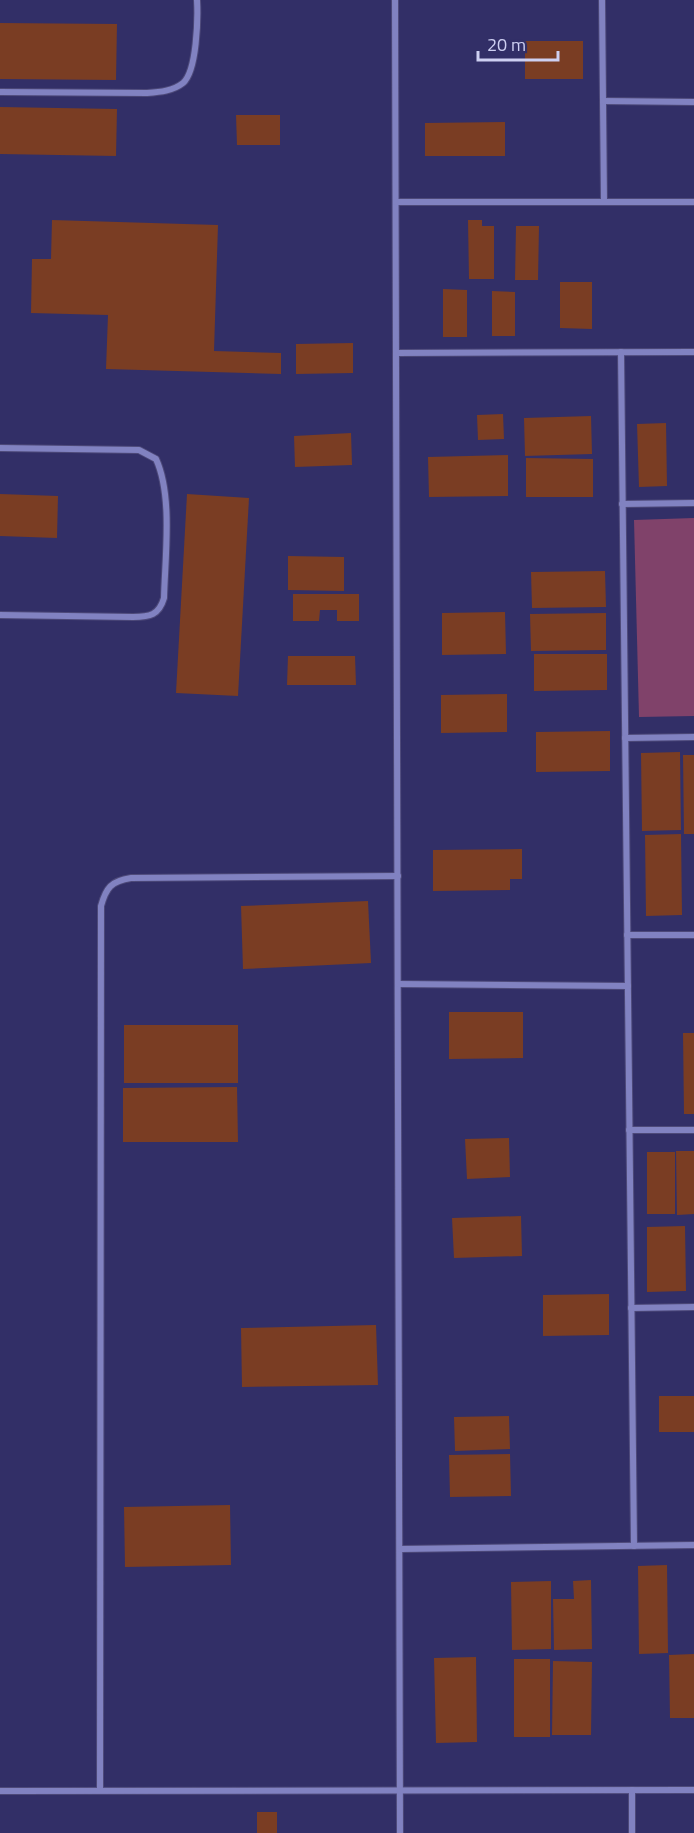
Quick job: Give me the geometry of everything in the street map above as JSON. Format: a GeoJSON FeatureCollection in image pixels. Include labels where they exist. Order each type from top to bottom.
{"type":"FeatureCollection","features":[{"type":"Feature","properties":{"kind":"street"},"geometry":{"type":"LineString","coordinates":[[0,92],[169,91],[185,82],[192,64],[197,0]]}},
{"type":"Feature","properties":{"kind":"street"},"geometry":{"type":"LineString","coordinates":[[395,0],[400,1833]]}},
{"type":"Feature","properties":{"kind":"street"},"geometry":{"type":"LineString","coordinates":[[602,0],[604,202]]}},
{"type":"Feature","properties":{"kind":"street"},"geometry":{"type":"LineString","coordinates":[[603,101],[694,102]]}},
{"type":"Feature","properties":{"kind":"street"},"geometry":{"type":"LineString","coordinates":[[396,202],[694,202]]}},
{"type":"Feature","properties":{"kind":"street"},"geometry":{"type":"LineString","coordinates":[[621,352],[634,1546]]}},
{"type":"Feature","properties":{"kind":"street"},"geometry":{"type":"LineString","coordinates":[[396,353],[694,352]]}},
{"type":"Feature","properties":{"kind":"street"},"geometry":{"type":"LineString","coordinates":[[0,448],[139,450],[156,459],[163,473],[165,491],[164,598],[160,610],[153,615],[133,617],[0,615]]}},
{"type":"Feature","properties":{"kind":"street"},"geometry":{"type":"LineString","coordinates":[[622,504],[694,503]]}},
{"type":"Feature","properties":{"kind":"street"},"geometry":{"type":"LineString","coordinates":[[625,738],[694,737]]}},
{"type":"Feature","properties":{"kind":"street"},"geometry":{"type":"LineString","coordinates":[[100,1790],[101,906],[106,889],[116,881],[131,878],[398,876]]}},
{"type":"Feature","properties":{"kind":"street"},"geometry":{"type":"LineString","coordinates":[[627,935],[694,935]]}},
{"type":"Feature","properties":{"kind":"street"},"geometry":{"type":"LineString","coordinates":[[398,984],[628,986]]}},
{"type":"Feature","properties":{"kind":"street"},"geometry":{"type":"LineString","coordinates":[[629,1130],[694,1130]]}},
{"type":"Feature","properties":{"kind":"street"},"geometry":{"type":"LineString","coordinates":[[631,1308],[694,1307]]}},
{"type":"Feature","properties":{"kind":"street"},"geometry":{"type":"LineString","coordinates":[[401,1549],[694,1545]]}},
{"type":"Feature","properties":{"kind":"street"},"geometry":{"type":"LineString","coordinates":[[632,1790],[632,1833]]}},
{"type":"Feature","properties":{"kind":"street"},"geometry":{"type":"LineString","coordinates":[[0,1791],[694,1790]]}},
{"type":"Feature","properties":{"kind":"shaded area"},"geometry":{"type":"Polygon","coordinates":[[[694,518],[694,716],[639,717],[634,520],[694,518]]]}},
{"type":"Feature","properties":{"kind":"building"},"geometry":{"type":"Polygon","coordinates":[[[0,23],[117,24],[116,80],[0,79],[0,23]]]}},
{"type":"Feature","properties":{"kind":"building"},"geometry":{"type":"Polygon","coordinates":[[[525,41],[583,41],[583,79],[525,79],[525,41]]]}},
{"type":"Feature","properties":{"kind":"building"},"geometry":{"type":"Polygon","coordinates":[[[0,107],[117,109],[116,156],[0,154],[0,107]]]}},
{"type":"Feature","properties":{"kind":"building"},"geometry":{"type":"Polygon","coordinates":[[[236,115],[280,115],[280,145],[237,145],[236,115]]]}},
{"type":"Feature","properties":{"kind":"building"},"geometry":{"type":"Polygon","coordinates":[[[505,122],[505,156],[425,156],[425,123],[505,122]]]}},
{"type":"Feature","properties":{"kind":"building"},"geometry":{"type":"Polygon","coordinates":[[[52,220],[218,225],[214,351],[281,353],[281,374],[106,369],[108,315],[31,313],[32,259],[51,259],[52,220]]]}},
{"type":"Feature","properties":{"kind":"building"},"geometry":{"type":"Polygon","coordinates":[[[468,220],[482,220],[482,226],[494,226],[494,279],[469,279],[468,220]]]}},
{"type":"Feature","properties":{"kind":"building"},"geometry":{"type":"Polygon","coordinates":[[[516,226],[539,226],[538,280],[515,280],[516,226]]]}},
{"type":"Feature","properties":{"kind":"building"},"geometry":{"type":"Polygon","coordinates":[[[560,282],[592,282],[592,329],[560,328],[560,282]]]}},
{"type":"Feature","properties":{"kind":"building"},"geometry":{"type":"Polygon","coordinates":[[[443,289],[467,290],[467,337],[443,337],[443,289]]]}},
{"type":"Feature","properties":{"kind":"building"},"geometry":{"type":"Polygon","coordinates":[[[492,291],[515,292],[515,336],[492,336],[492,291]]]}},
{"type":"Feature","properties":{"kind":"building"},"geometry":{"type":"Polygon","coordinates":[[[353,343],[353,373],[296,374],[296,344],[353,343]]]}},
{"type":"Feature","properties":{"kind":"building"},"geometry":{"type":"Polygon","coordinates":[[[503,414],[504,439],[478,440],[477,415],[503,414]]]}},
{"type":"Feature","properties":{"kind":"building"},"geometry":{"type":"Polygon","coordinates":[[[591,416],[592,454],[525,456],[524,418],[591,416]]]}},
{"type":"Feature","properties":{"kind":"building"},"geometry":{"type":"Polygon","coordinates":[[[666,423],[667,486],[639,487],[637,424],[666,423]]]}},
{"type":"Feature","properties":{"kind":"building"},"geometry":{"type":"Polygon","coordinates":[[[351,433],[352,465],[295,467],[294,436],[351,433]]]}},
{"type":"Feature","properties":{"kind":"building"},"geometry":{"type":"Polygon","coordinates":[[[508,455],[508,496],[429,497],[428,457],[508,455]]]}},
{"type":"Feature","properties":{"kind":"building"},"geometry":{"type":"Polygon","coordinates":[[[526,458],[593,459],[593,497],[526,497],[526,458]]]}},
{"type":"Feature","properties":{"kind":"building"},"geometry":{"type":"Polygon","coordinates":[[[0,494],[58,496],[57,538],[0,536],[0,494]]]}},
{"type":"Feature","properties":{"kind":"building"},"geometry":{"type":"Polygon","coordinates":[[[187,494],[249,498],[238,696],[176,693],[187,494]]]}},
{"type":"Feature","properties":{"kind":"building"},"geometry":{"type":"Polygon","coordinates":[[[288,556],[344,557],[344,591],[288,590],[288,556]]]}},
{"type":"Feature","properties":{"kind":"building"},"geometry":{"type":"Polygon","coordinates":[[[605,571],[606,607],[532,608],[531,572],[605,571]]]}},
{"type":"Feature","properties":{"kind":"building"},"geometry":{"type":"Polygon","coordinates":[[[293,594],[359,594],[359,621],[337,621],[337,610],[320,610],[319,621],[293,621],[293,594]]]}},
{"type":"Feature","properties":{"kind":"building"},"geometry":{"type":"Polygon","coordinates":[[[505,612],[506,654],[442,655],[442,613],[505,612]]]}},
{"type":"Feature","properties":{"kind":"building"},"geometry":{"type":"Polygon","coordinates":[[[606,613],[606,650],[531,651],[530,614],[606,613]]]}},
{"type":"Feature","properties":{"kind":"building"},"geometry":{"type":"Polygon","coordinates":[[[534,654],[607,654],[607,690],[534,691],[534,654]]]}},
{"type":"Feature","properties":{"kind":"building"},"geometry":{"type":"Polygon","coordinates":[[[288,656],[355,656],[356,685],[287,685],[288,656]]]}},
{"type":"Feature","properties":{"kind":"building"},"geometry":{"type":"Polygon","coordinates":[[[507,694],[507,732],[441,733],[441,695],[507,694]]]}},
{"type":"Feature","properties":{"kind":"building"},"geometry":{"type":"Polygon","coordinates":[[[610,731],[610,771],[536,772],[536,732],[610,731]]]}},
{"type":"Feature","properties":{"kind":"building"},"geometry":{"type":"Polygon","coordinates":[[[680,752],[681,830],[642,831],[641,753],[680,752]]]}},
{"type":"Feature","properties":{"kind":"building"},"geometry":{"type":"Polygon","coordinates":[[[683,755],[694,755],[694,834],[684,834],[683,755]]]}},
{"type":"Feature","properties":{"kind":"building"},"geometry":{"type":"Polygon","coordinates":[[[681,834],[682,915],[646,916],[645,835],[681,834]]]}},
{"type":"Feature","properties":{"kind":"building"},"geometry":{"type":"Polygon","coordinates":[[[522,849],[522,879],[510,879],[510,890],[433,891],[433,850],[522,849]]]}},
{"type":"Feature","properties":{"kind":"building"},"geometry":{"type":"Polygon","coordinates":[[[368,901],[371,963],[243,969],[241,906],[368,901]]]}},
{"type":"Feature","properties":{"kind":"building"},"geometry":{"type":"Polygon","coordinates":[[[449,1012],[523,1012],[523,1058],[449,1059],[449,1012]]]}},
{"type":"Feature","properties":{"kind":"building"},"geometry":{"type":"Polygon","coordinates":[[[124,1025],[238,1025],[238,1083],[124,1083],[124,1025]]]}},
{"type":"Feature","properties":{"kind":"building"},"geometry":{"type":"Polygon","coordinates":[[[683,1033],[694,1033],[694,1114],[684,1114],[683,1033]]]}},
{"type":"Feature","properties":{"kind":"building"},"geometry":{"type":"Polygon","coordinates":[[[237,1087],[238,1142],[123,1142],[123,1088],[237,1087]]]}},
{"type":"Feature","properties":{"kind":"building"},"geometry":{"type":"Polygon","coordinates":[[[509,1138],[510,1177],[467,1179],[465,1139],[509,1138]]]}},
{"type":"Feature","properties":{"kind":"building"},"geometry":{"type":"Polygon","coordinates":[[[676,1151],[694,1151],[694,1214],[677,1215],[676,1151]]]}},
{"type":"Feature","properties":{"kind":"building"},"geometry":{"type":"Polygon","coordinates":[[[647,1152],[675,1152],[675,1214],[647,1214],[647,1152]]]}},
{"type":"Feature","properties":{"kind":"building"},"geometry":{"type":"Polygon","coordinates":[[[521,1216],[522,1256],[454,1258],[452,1218],[521,1216]]]}},
{"type":"Feature","properties":{"kind":"building"},"geometry":{"type":"Polygon","coordinates":[[[685,1226],[686,1291],[647,1292],[647,1227],[685,1226]]]}},
{"type":"Feature","properties":{"kind":"building"},"geometry":{"type":"Polygon","coordinates":[[[609,1294],[609,1335],[543,1336],[543,1295],[609,1294]]]}},
{"type":"Feature","properties":{"kind":"building"},"geometry":{"type":"Polygon","coordinates":[[[376,1325],[378,1385],[242,1387],[241,1328],[376,1325]]]}},
{"type":"Feature","properties":{"kind":"building"},"geometry":{"type":"Polygon","coordinates":[[[659,1396],[694,1396],[694,1432],[659,1432],[659,1396]]]}},
{"type":"Feature","properties":{"kind":"building"},"geometry":{"type":"Polygon","coordinates":[[[509,1416],[510,1449],[455,1451],[454,1417],[509,1416]]]}},
{"type":"Feature","properties":{"kind":"building"},"geometry":{"type":"Polygon","coordinates":[[[510,1454],[511,1496],[450,1497],[449,1455],[510,1454]]]}},
{"type":"Feature","properties":{"kind":"building"},"geometry":{"type":"Polygon","coordinates":[[[230,1505],[231,1565],[125,1567],[124,1507],[230,1505]]]}},
{"type":"Feature","properties":{"kind":"building"},"geometry":{"type":"Polygon","coordinates":[[[667,1565],[668,1653],[639,1654],[638,1566],[667,1565]]]}},
{"type":"Feature","properties":{"kind":"building"},"geometry":{"type":"Polygon","coordinates":[[[591,1580],[592,1649],[554,1650],[553,1599],[574,1599],[573,1581],[591,1580]]]}},
{"type":"Feature","properties":{"kind":"building"},"geometry":{"type":"Polygon","coordinates":[[[551,1581],[551,1649],[512,1650],[511,1582],[551,1581]]]}},
{"type":"Feature","properties":{"kind":"building"},"geometry":{"type":"Polygon","coordinates":[[[694,1654],[694,1718],[670,1718],[669,1655],[694,1654]]]}},
{"type":"Feature","properties":{"kind":"building"},"geometry":{"type":"Polygon","coordinates":[[[476,1657],[477,1742],[436,1743],[434,1658],[476,1657]]]}},
{"type":"Feature","properties":{"kind":"building"},"geometry":{"type":"Polygon","coordinates":[[[514,1659],[550,1659],[550,1737],[514,1737],[514,1659]]]}},
{"type":"Feature","properties":{"kind":"building"},"geometry":{"type":"Polygon","coordinates":[[[553,1661],[592,1662],[591,1735],[552,1735],[553,1661]]]}},
{"type":"Feature","properties":{"kind":"building"},"geometry":{"type":"Polygon","coordinates":[[[257,1812],[277,1812],[277,1833],[257,1833],[257,1812]]]}}]}
